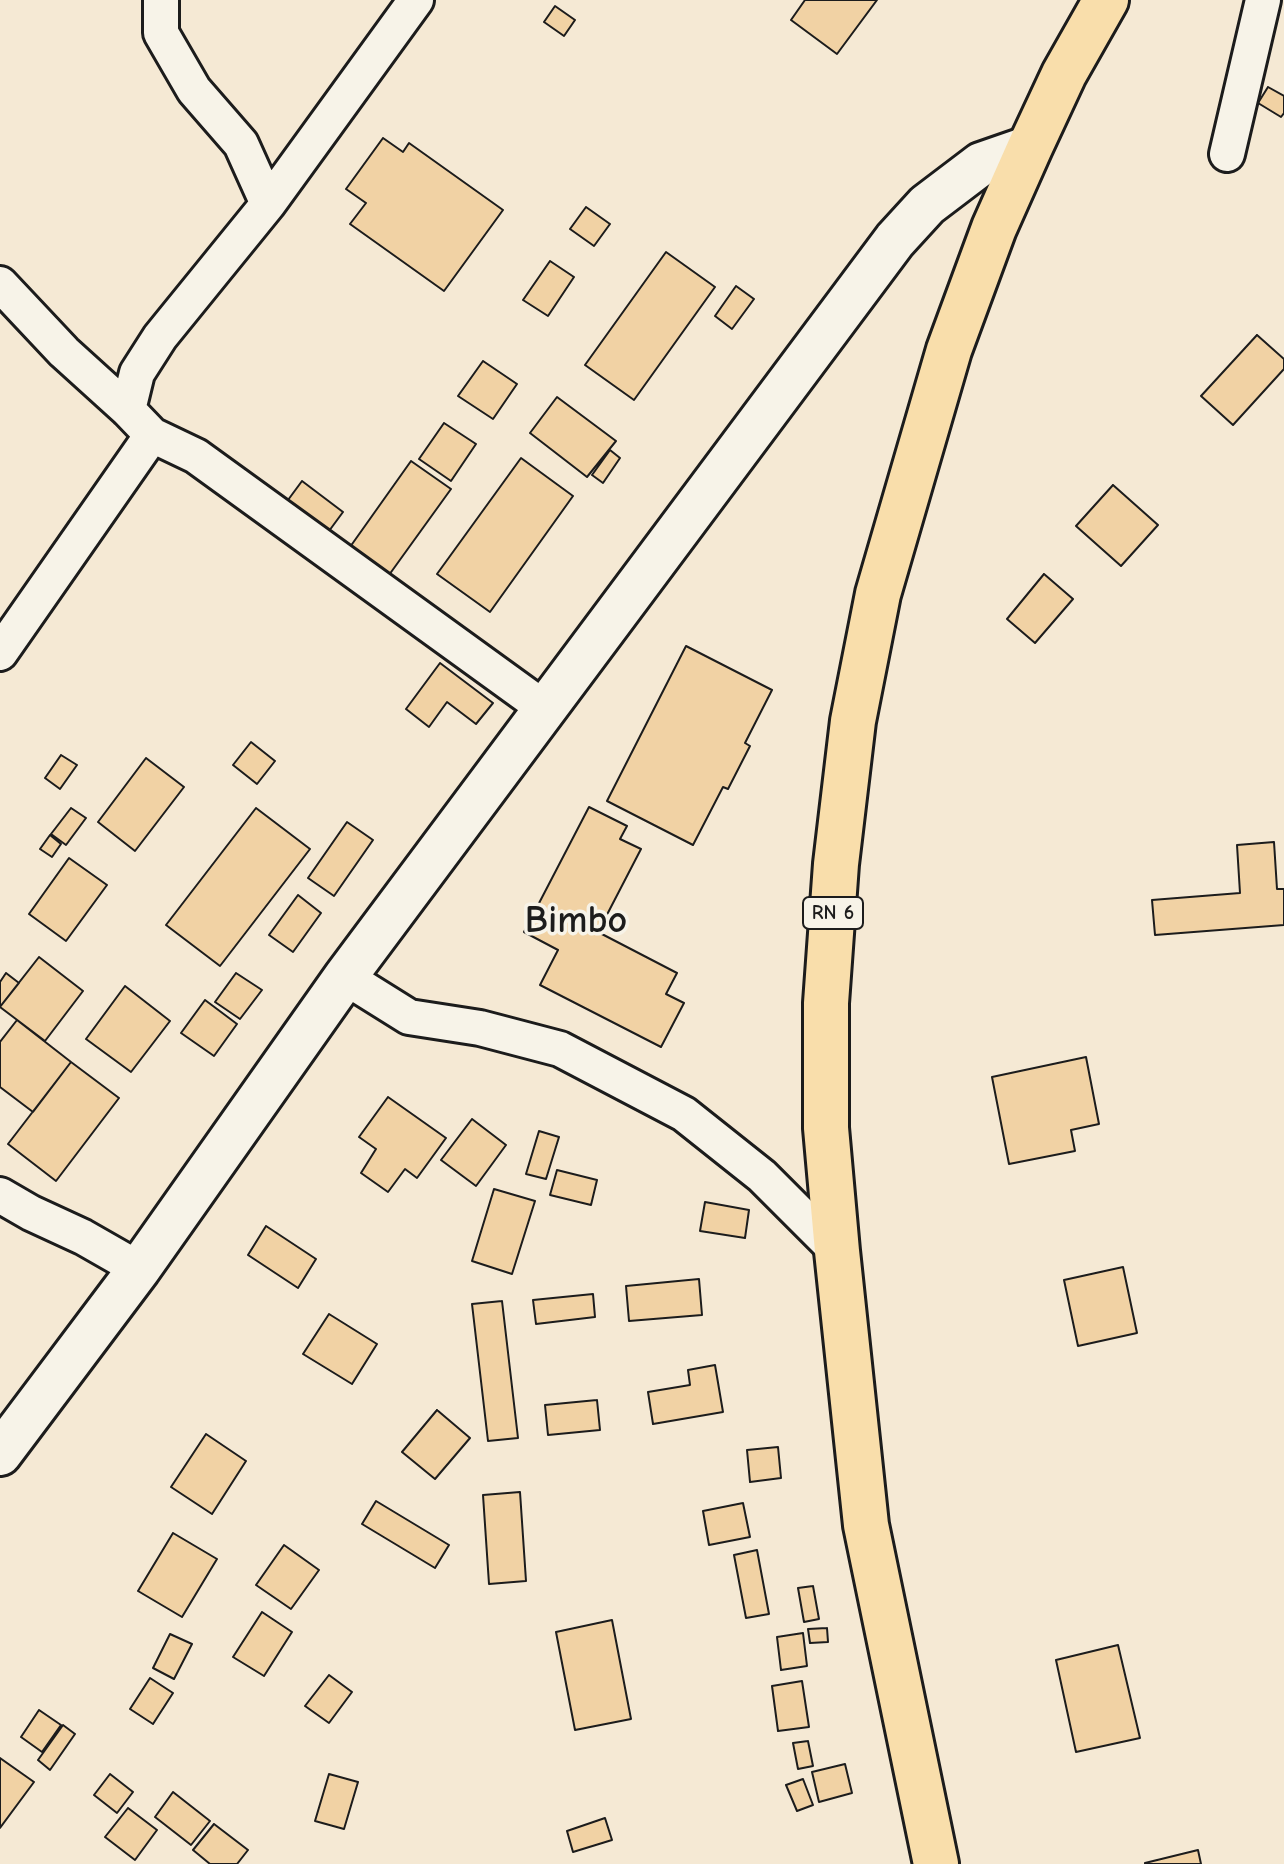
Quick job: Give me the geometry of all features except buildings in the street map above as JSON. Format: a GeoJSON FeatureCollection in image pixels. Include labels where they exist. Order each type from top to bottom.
{"type":"FeatureCollection","features":[{"type":"Feature","properties":{"kind":"main road","name":"RN 6"},"geometry":{"type":"LineString","coordinates":[[936,1864],[866,1525],[837,1251],[826,1128],[826,1003],[836,864],[853,721],[878,594],[949,350],[994,228],[1030,147],[1064,74],[1106,0]]}},
{"type":"Feature","properties":{"kind":"street"},"geometry":{"type":"LineString","coordinates":[[161,0],[161,33],[194,90],[241,144],[268,204]]}},
{"type":"Feature","properties":{"kind":"street"},"geometry":{"type":"LineString","coordinates":[[128,410],[137,373],[160,337],[268,204],[416,0]]}},
{"type":"Feature","properties":{"kind":"street"},"geometry":{"type":"LineString","coordinates":[[1227,154],[1263,0]]}},
{"type":"Feature","properties":{"kind":"street"},"geometry":{"type":"LineString","coordinates":[[0,1454],[139,1269],[345,977],[895,240],[927,205],[981,164],[1030,147]]}},
{"type":"Feature","properties":{"kind":"street"},"geometry":{"type":"LineString","coordinates":[[0,284],[64,352],[152,435],[196,456],[544,708]]}},
{"type":"Feature","properties":{"kind":"street"},"geometry":{"type":"LineString","coordinates":[[0,653],[152,435]]}},
{"type":"Feature","properties":{"kind":"street"},"geometry":{"type":"LineString","coordinates":[[345,977],[409,1017],[480,1028],[560,1049],[684,1114],[762,1176],[837,1251]]}},
{"type":"Feature","properties":{"kind":"street"},"geometry":{"type":"LineString","coordinates":[[0,1195],[139,1269]]}},
{"type":"Feature","properties":{"kind":"district","name":"Bimbo"},"geometry":{"type":"Point","coordinates":[576,921]}}]}
